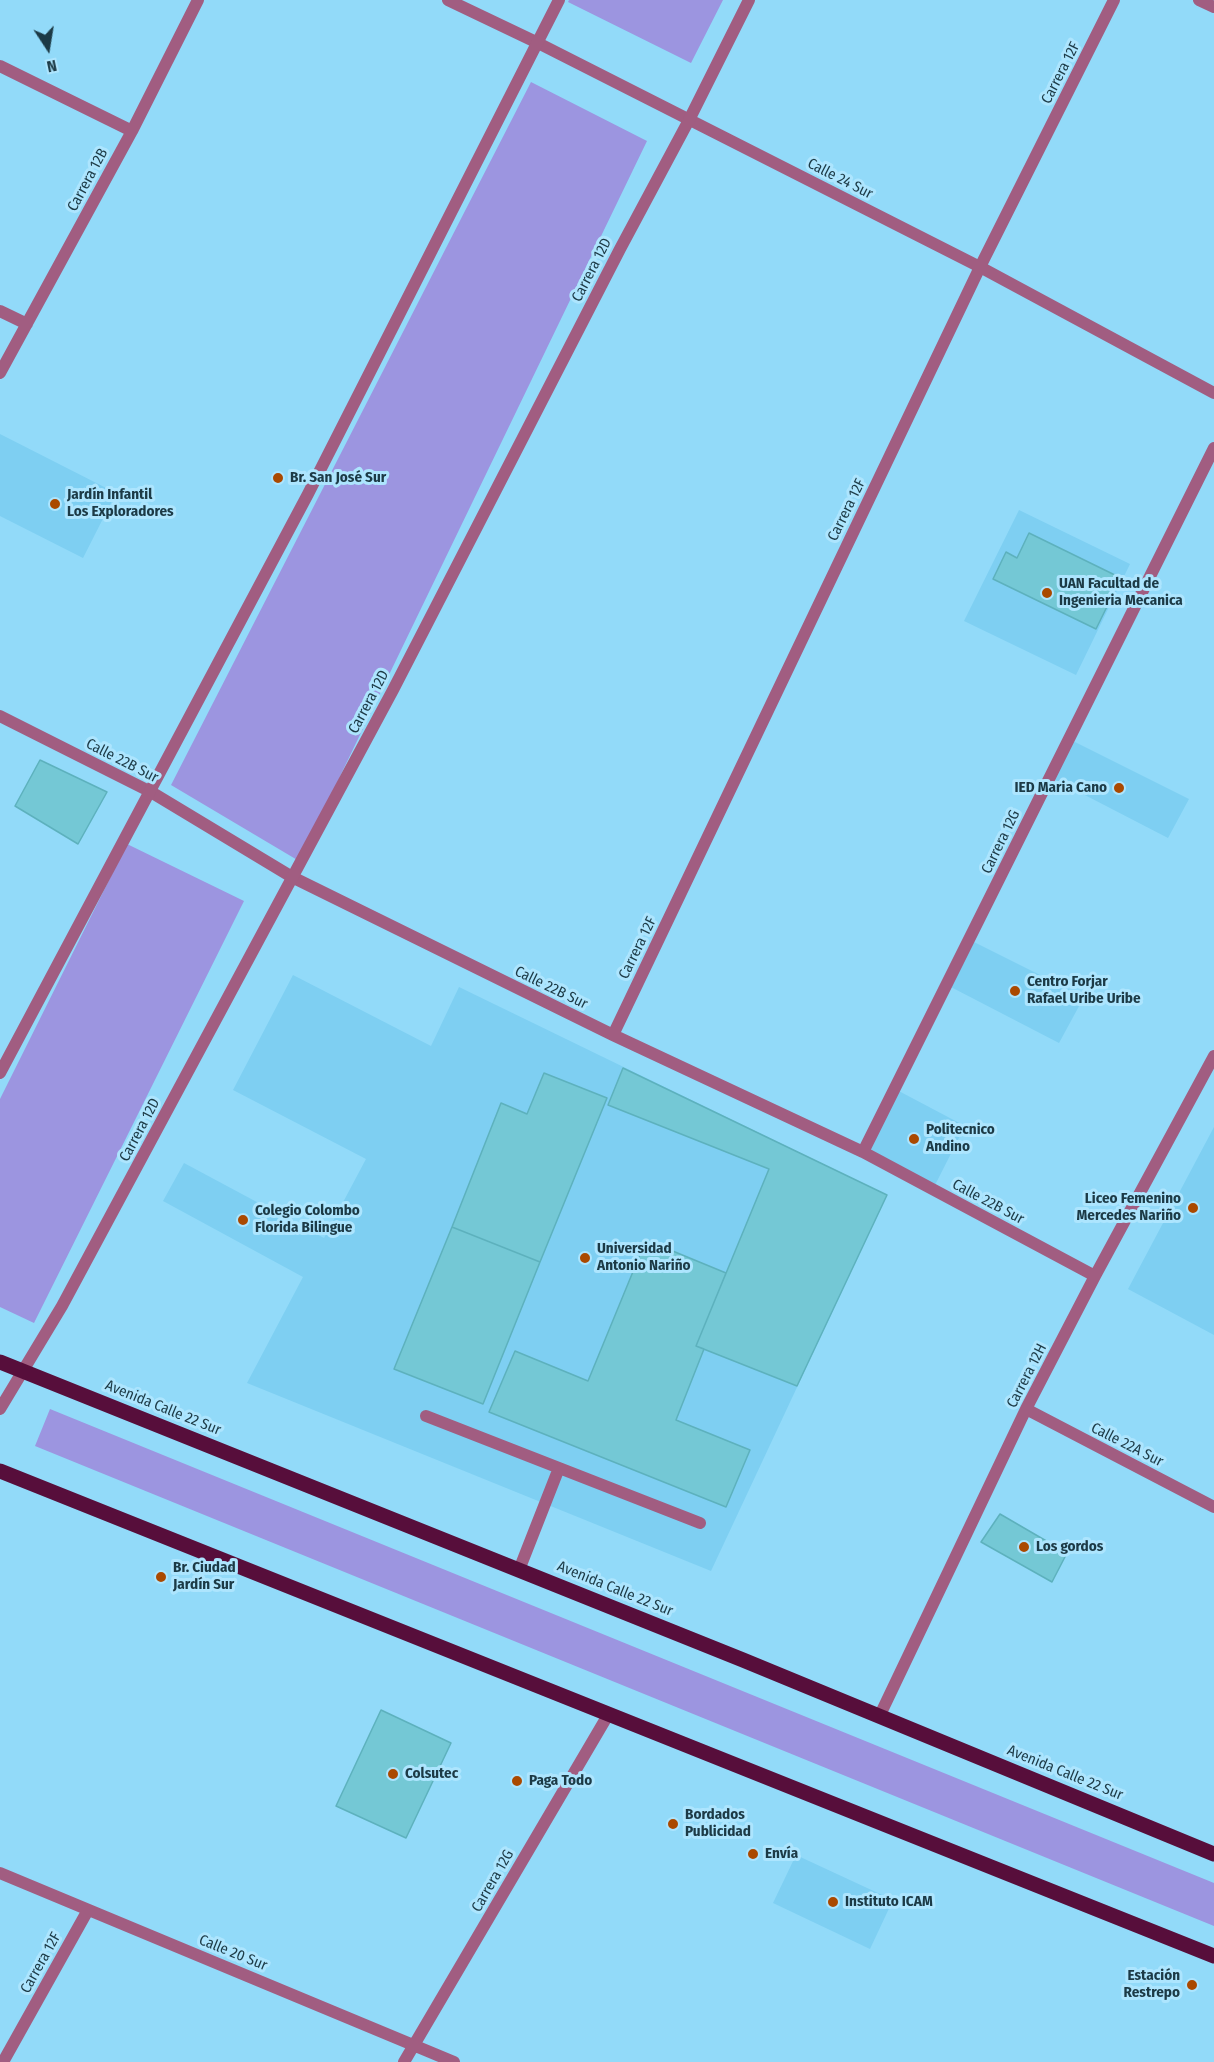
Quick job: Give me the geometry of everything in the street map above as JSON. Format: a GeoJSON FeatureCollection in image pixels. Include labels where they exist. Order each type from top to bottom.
{"type":"FeatureCollection","features":[{"type":"Feature","properties":{"kind":"main road","name":"Avenida Calle 22 Sur"},"geometry":{"type":"LineString","coordinates":[[0,1362],[880,1715],[1214,1854]]}},
{"type":"Feature","properties":{"kind":"main road"},"geometry":{"type":"LineString","coordinates":[[0,1471],[1214,1956]]}},
{"type":"Feature","properties":{"kind":"street","name":"Carrera 12B"},"geometry":{"type":"LineString","coordinates":[[0,373],[132,131],[198,0]]}},
{"type":"Feature","properties":{"kind":"street","name":"Calle 24 Sur"},"geometry":{"type":"LineString","coordinates":[[448,0],[538,43],[980,267],[1214,393]]}},
{"type":"Feature","properties":{"kind":"street"},"geometry":{"type":"LineString","coordinates":[[0,1073],[308,494],[559,0]]}},
{"type":"Feature","properties":{"kind":"street","name":"Carrera 12D"},"geometry":{"type":"LineString","coordinates":[[0,1409],[62,1306],[393,690],[749,0]]}},
{"type":"Feature","properties":{"kind":"street","name":"Carrera 12F"},"geometry":{"type":"LineString","coordinates":[[613,1035],[980,267],[1114,0]]}},
{"type":"Feature","properties":{"kind":"street"},"geometry":{"type":"LineString","coordinates":[[1199,0],[1214,7]]}},
{"type":"Feature","properties":{"kind":"street"},"geometry":{"type":"LineString","coordinates":[[0,66],[132,131]]}},
{"type":"Feature","properties":{"kind":"street"},"geometry":{"type":"LineString","coordinates":[[0,311],[27,324]]}},
{"type":"Feature","properties":{"kind":"street","name":"Carrera 12G"},"geometry":{"type":"LineString","coordinates":[[863,1152],[1214,448]]}},
{"type":"Feature","properties":{"kind":"street","name":"Calle 22B Sur"},"geometry":{"type":"LineString","coordinates":[[0,716],[151,792],[292,878],[613,1035],[863,1152],[1095,1276]]}},
{"type":"Feature","properties":{"kind":"street","name":"Carrera 12H"},"geometry":{"type":"LineString","coordinates":[[880,1715],[1026,1409],[1214,1056]]}},
{"type":"Feature","properties":{"kind":"street","name":"Calle 22A Sur"},"geometry":{"type":"LineString","coordinates":[[1026,1409],[1214,1507]]}},
{"type":"Feature","properties":{"kind":"street"},"geometry":{"type":"LineString","coordinates":[[426,1416],[700,1523]]}},
{"type":"Feature","properties":{"kind":"street"},"geometry":{"type":"LineString","coordinates":[[519,1570],[560,1468]]}},
{"type":"Feature","properties":{"kind":"street","name":"Carrera 12G"},"geometry":{"type":"LineString","coordinates":[[404,2062],[608,1715]]}},
{"type":"Feature","properties":{"kind":"street","name":"Calle 20 Sur"},"geometry":{"type":"LineString","coordinates":[[0,1873],[454,2062]]}},
{"type":"Feature","properties":{"kind":"street","name":"Carrera 12F"},"geometry":{"type":"LineString","coordinates":[[3,2062],[88,1910]]}},
{"type":"Feature","properties":{"kind":"shaded area"},"geometry":{"type":"Polygon","coordinates":[[[569,0],[723,0],[691,63],[568,2],[569,0]]]}},
{"type":"Feature","properties":{"kind":"shaded area"},"geometry":{"type":"Polygon","coordinates":[[[531,82],[647,141],[299,861],[171,785],[531,82]]]}},
{"type":"Feature","properties":{"kind":"shaded area","name":"Jardín Infantil Los Exploradores"},"geometry":{"type":"Polygon","coordinates":[[[0,434],[116,493],[83,558],[0,516],[0,434]]]}},
{"type":"Feature","properties":{"kind":"shaded area","name":"UAN Facultad de Ingenieria Mecanica"},"geometry":{"type":"Polygon","coordinates":[[[1019,510],[1130,564],[1076,675],[964,621],[1019,510]]]}},
{"type":"Feature","properties":{"kind":"shaded area","name":"IED Maria Cano"},"geometry":{"type":"Polygon","coordinates":[[[1069,739],[1189,799],[1168,838],[1050,777],[1069,739]]]}},
{"type":"Feature","properties":{"kind":"shaded area"},"geometry":{"type":"Polygon","coordinates":[[[127,844],[244,901],[34,1323],[0,1307],[0,1099],[127,844]]]}},
{"type":"Feature","properties":{"kind":"shaded area","name":"Centro Forjar Rafael Uribe Uribe"},"geometry":{"type":"Polygon","coordinates":[[[970,940],[1084,997],[1059,1043],[947,985],[970,940]]]}},
{"type":"Feature","properties":{"kind":"shaded area","name":"Universidad Antonio Nariño"},"geometry":{"type":"Polygon","coordinates":[[[293,975],[431,1046],[459,987],[887,1195],[711,1571],[247,1383],[303,1277],[163,1201],[184,1163],[324,1238],[366,1159],[233,1090],[293,975]]]}},
{"type":"Feature","properties":{"kind":"shaded area","name":"Politecnico Andino"},"geometry":{"type":"Polygon","coordinates":[[[895,1089],[965,1126],[933,1189],[863,1152],[895,1089]]]}},
{"type":"Feature","properties":{"kind":"shaded area","name":"Liceo Femenino Mercedes Nariño"},"geometry":{"type":"Polygon","coordinates":[[[1214,1127],[1214,1335],[1128,1289],[1214,1127]]]}},
{"type":"Feature","properties":{"kind":"shaded area"},"geometry":{"type":"Polygon","coordinates":[[[50,1409],[1214,1883],[1214,1926],[35,1446],[50,1409]]]}},
{"type":"Feature","properties":{"kind":"shaded area","name":"Instituto ICAM"},"geometry":{"type":"Polygon","coordinates":[[[796,1855],[893,1900],[870,1949],[773,1903],[796,1855]]]}},
{"type":"Feature","properties":{"kind":"building"},"geometry":{"type":"Polygon","coordinates":[[[1029,533],[1121,578],[1096,629],[993,579],[1006,552],[1017,558],[1029,533]]]}},
{"type":"Feature","properties":{"kind":"building"},"geometry":{"type":"Polygon","coordinates":[[[40,760],[107,792],[78,844],[15,806],[40,760]]]}},
{"type":"Feature","properties":{"kind":"building"},"geometry":{"type":"Polygon","coordinates":[[[623,1068],[887,1195],[797,1386],[696,1346],[769,1169],[608,1105],[623,1068]]]}},
{"type":"Feature","properties":{"kind":"building"},"geometry":{"type":"Polygon","coordinates":[[[544,1073],[607,1098],[540,1262],[452,1227],[501,1103],[527,1114],[544,1073]]]}},
{"type":"Feature","properties":{"kind":"building"},"geometry":{"type":"Polygon","coordinates":[[[452,1227],[540,1262],[483,1404],[394,1369],[452,1227]]]}},
{"type":"Feature","properties":{"kind":"building"},"geometry":{"type":"Polygon","coordinates":[[[646,1240],[726,1273],[696,1346],[704,1349],[676,1420],[750,1450],[726,1507],[489,1412],[515,1351],[588,1381],[646,1240]]]}},
{"type":"Feature","properties":{"kind":"building","name":"Los gordos"},"geometry":{"type":"Polygon","coordinates":[[[1000,1514],[1067,1553],[1052,1582],[981,1542],[1000,1514]]]}},
{"type":"Feature","properties":{"kind":"building","name":"Colsutec"},"geometry":{"type":"Polygon","coordinates":[[[381,1710],[451,1743],[406,1838],[336,1806],[381,1710]]]}},
{"type":"Feature","properties":{"kind":"place","name":"Br. San José Sur"},"geometry":{"type":"Point","coordinates":[278,478]}},
{"type":"Feature","properties":{"kind":"place","name":"Jardín Infantil Los Exploradores"},"geometry":{"type":"Point","coordinates":[55,504]}},
{"type":"Feature","properties":{"kind":"place","name":"UAN Facultad de Ingenieria Mecanica"},"geometry":{"type":"Point","coordinates":[1047,593]}},
{"type":"Feature","properties":{"kind":"place","name":"IED Maria Cano"},"geometry":{"type":"Point","coordinates":[1119,788]}},
{"type":"Feature","properties":{"kind":"place","name":"Centro Forjar Rafael Uribe Uribe"},"geometry":{"type":"Point","coordinates":[1015,991]}},
{"type":"Feature","properties":{"kind":"place","name":"Politecnico Andino"},"geometry":{"type":"Point","coordinates":[914,1139]}},
{"type":"Feature","properties":{"kind":"place","name":"Liceo Femenino Mercedes Nariño"},"geometry":{"type":"Point","coordinates":[1193,1208]}},
{"type":"Feature","properties":{"kind":"place","name":"Colegio Colombo Florida Bilingue"},"geometry":{"type":"Point","coordinates":[243,1220]}},
{"type":"Feature","properties":{"kind":"place","name":"Universidad Antonio Nariño"},"geometry":{"type":"Point","coordinates":[585,1258]}},
{"type":"Feature","properties":{"kind":"place","name":"Los gordos"},"geometry":{"type":"Point","coordinates":[1024,1547]}},
{"type":"Feature","properties":{"kind":"place","name":"Br. Ciudad Jardín Sur"},"geometry":{"type":"Point","coordinates":[161,1577]}},
{"type":"Feature","properties":{"kind":"place","name":"Colsutec"},"geometry":{"type":"Point","coordinates":[393,1774]}},
{"type":"Feature","properties":{"kind":"place","name":"Paga Todo"},"geometry":{"type":"Point","coordinates":[517,1781]}},
{"type":"Feature","properties":{"kind":"place","name":"Bordados Publicidad"},"geometry":{"type":"Point","coordinates":[673,1824]}},
{"type":"Feature","properties":{"kind":"place","name":"Envía"},"geometry":{"type":"Point","coordinates":[753,1854]}},
{"type":"Feature","properties":{"kind":"place","name":"Instituto ICAM"},"geometry":{"type":"Point","coordinates":[833,1902]}},
{"type":"Feature","properties":{"kind":"place","name":"Estación Restrepo"},"geometry":{"type":"Point","coordinates":[1192,1985]}}]}
